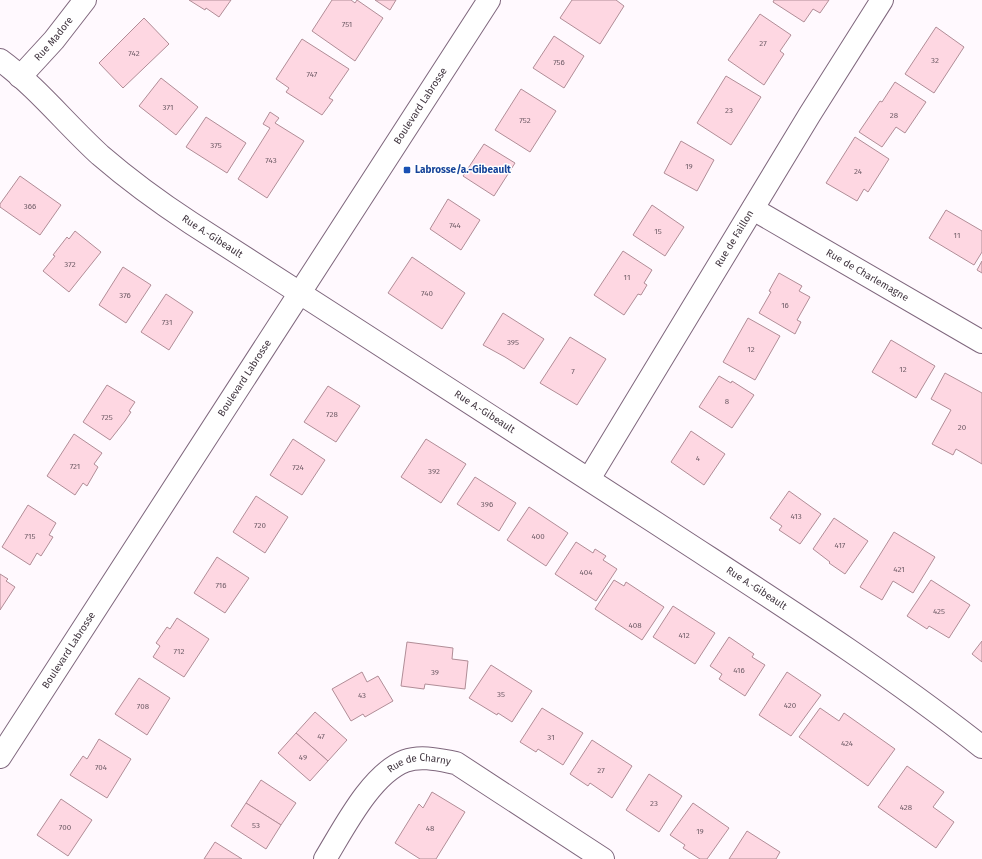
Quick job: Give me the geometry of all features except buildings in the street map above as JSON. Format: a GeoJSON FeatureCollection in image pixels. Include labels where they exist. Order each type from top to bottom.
{"type":"FeatureCollection","features":[{"type":"Feature","properties":{"kind":"street","name":"Rue Madore"},"geometry":{"type":"LineString","coordinates":[[20,77],[54,40],[85,0]]}},
{"type":"Feature","properties":{"kind":"street","name":"Boulevard Labrosse"},"geometry":{"type":"LineString","coordinates":[[0,757],[489,0]]}},
{"type":"Feature","properties":{"kind":"street","name":"Rue de Faillon"},"geometry":{"type":"LineString","coordinates":[[589,479],[810,114],[882,0]]}},
{"type":"Feature","properties":{"kind":"street","name":"Rue A.-Gibeault"},"geometry":{"type":"LineString","coordinates":[[0,60],[20,77],[100,154],[145,192],[784,606],[872,666],[982,747]]}},
{"type":"Feature","properties":{"kind":"street","name":"Rue de Charlemagne"},"geometry":{"type":"LineString","coordinates":[[753,209],[982,342]]}},
{"type":"Feature","properties":{"kind":"street","name":"Rue de Charny"},"geometry":{"type":"LineString","coordinates":[[325,859],[369,790],[389,770],[406,760],[430,758],[456,763],[603,859]]}},
{"type":"Feature","properties":{"kind":"place","name":"Labrosse/a.-Gibeault"},"geometry":{"type":"Point","coordinates":[407,170]}}]}
